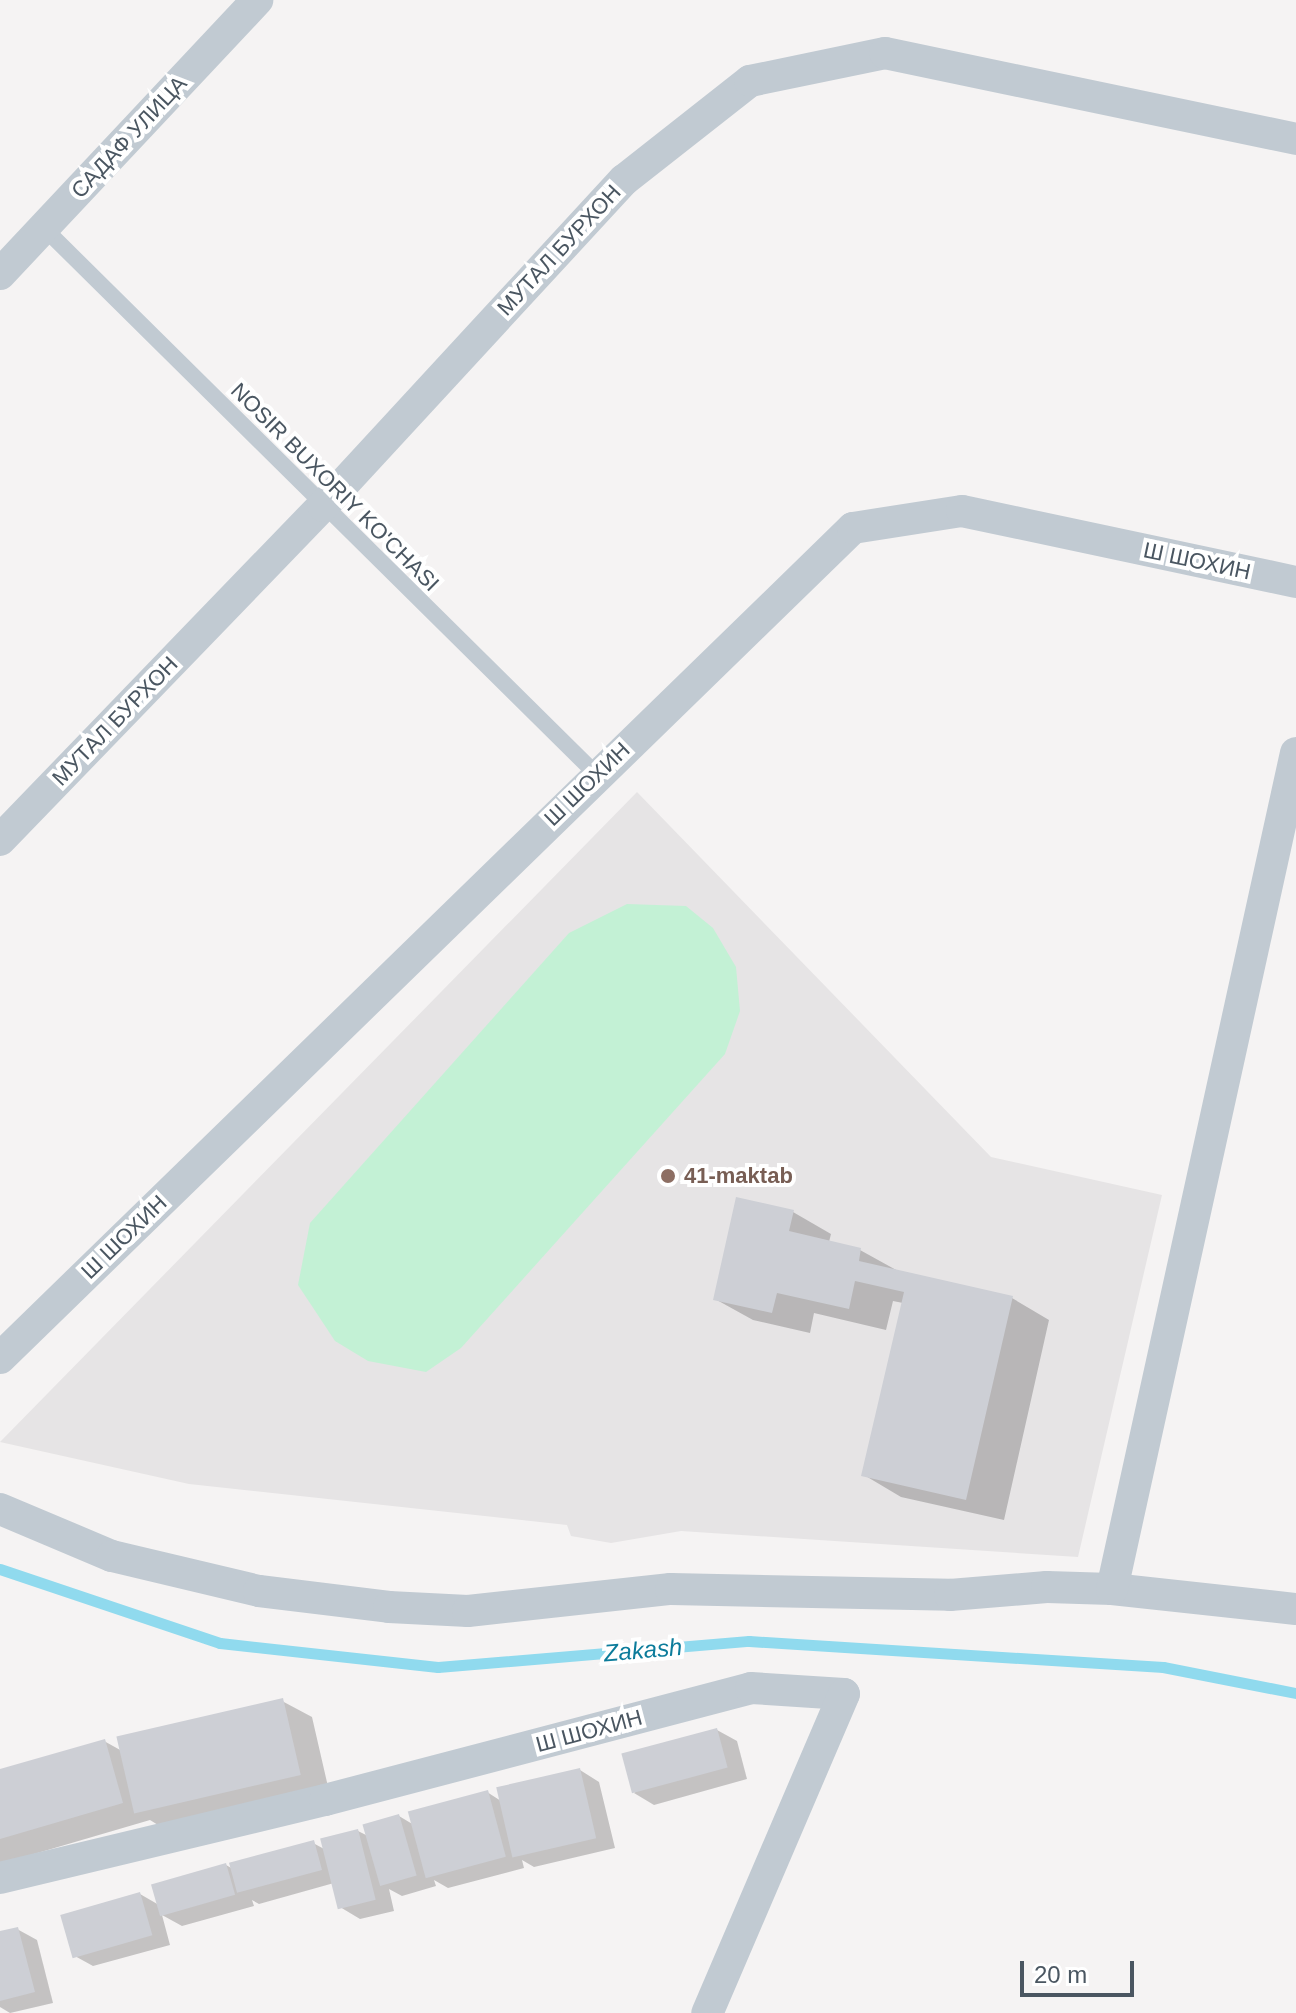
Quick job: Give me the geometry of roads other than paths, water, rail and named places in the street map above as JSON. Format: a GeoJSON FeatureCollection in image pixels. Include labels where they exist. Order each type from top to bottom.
{"type":"FeatureCollection","features":[{"type":"Feature","properties":{"kind":"street","name":"САДАФ УЛИЦА"},"geometry":{"type":"LineString","coordinates":[[0,274],[257,0]]}},
{"type":"Feature","properties":{"kind":"street","name":"МУТАЛ БУРХОН"},"geometry":{"type":"LineString","coordinates":[[0,840],[323,506],[624,180],[750,81],[885,53],[1296,139]]}},
{"type":"Feature","properties":{"kind":"street","name":"Ш ШОХИН"},"geometry":{"type":"LineString","coordinates":[[0,1358],[853,528],[962,511],[1296,582]]}},
{"type":"Feature","properties":{"kind":"street"},"geometry":{"type":"LineString","coordinates":[[1112,1589],[1296,753]]}},
{"type":"Feature","properties":{"kind":"street"},"geometry":{"type":"LineString","coordinates":[[0,1509],[112,1556],[259,1591],[389,1607],[468,1611],[671,1589],[950,1595],[1047,1587],[1112,1589],[1296,1609]]}},
{"type":"Feature","properties":{"kind":"street","name":"Ш ШОХИН"},"geometry":{"type":"LineString","coordinates":[[0,1878],[325,1800],[751,1688],[844,1694],[707,2013]]}},
{"type":"Feature","properties":{"kind":"lane","name":"NOSIR BUXORIY KO'CHASI"},"geometry":{"type":"LineString","coordinates":[[44,228],[597,775]]}},
{"type":"Feature","properties":{"kind":"waterway","name":"Zakash"},"geometry":{"type":"LineString","coordinates":[[0,1569],[220,1643],[438,1667],[749,1641],[1163,1667],[1296,1693]]}},
{"type":"Feature","properties":{"kind":"place","name":"41-maktab"},"geometry":{"type":"Point","coordinates":[668,1176]}}]}
